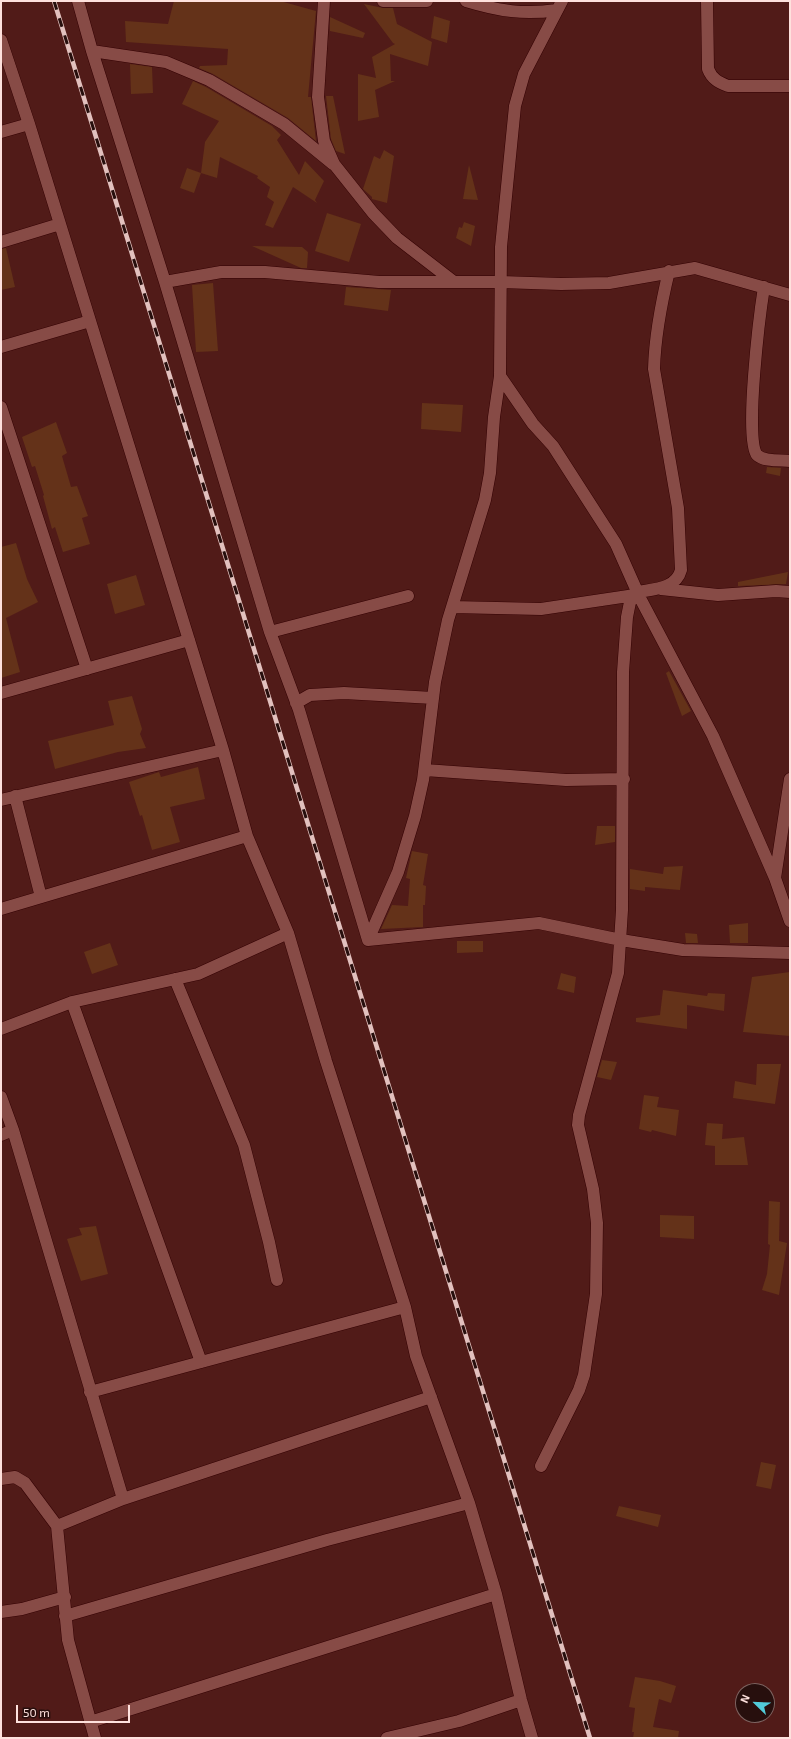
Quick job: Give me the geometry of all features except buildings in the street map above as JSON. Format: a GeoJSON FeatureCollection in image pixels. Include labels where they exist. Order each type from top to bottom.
{"type":"FeatureCollection","features":[{"type":"Feature","properties":{"kind":"street"},"geometry":{"type":"LineString","coordinates":[[78,1],[92,51],[165,282],[270,632],[296,703],[368,940]]}},
{"type":"Feature","properties":{"kind":"street"},"geometry":{"type":"LineString","coordinates":[[324,1],[318,97],[324,141],[334,164]]}},
{"type":"Feature","properties":{"kind":"street"},"geometry":{"type":"LineString","coordinates":[[383,1],[427,1]]}},
{"type":"Feature","properties":{"kind":"street"},"geometry":{"type":"LineString","coordinates":[[466,1],[491,9],[533,13],[560,5]]}},
{"type":"Feature","properties":{"kind":"street"},"geometry":{"type":"LineString","coordinates":[[707,1],[708,69],[711,76],[728,86],[790,86]]}},
{"type":"Feature","properties":{"kind":"street"},"geometry":{"type":"LineString","coordinates":[[368,940],[398,872],[415,816],[425,770],[433,698],[446,628],[485,500],[490,473],[494,417],[500,376],[501,247],[515,106],[524,74],[560,5]]}},
{"type":"Feature","properties":{"kind":"street"},"geometry":{"type":"LineString","coordinates":[[1,40],[29,124],[223,750],[247,836],[288,933],[328,1069],[405,1307],[416,1356],[469,1503],[496,1594],[521,1700],[532,1738]]}},
{"type":"Feature","properties":{"kind":"street"},"geometry":{"type":"LineString","coordinates":[[92,51],[166,62],[209,80],[284,124],[334,164],[373,213],[397,238],[454,282]]}},
{"type":"Feature","properties":{"kind":"street"},"geometry":{"type":"LineString","coordinates":[[1,132],[29,124]]}},
{"type":"Feature","properties":{"kind":"street"},"geometry":{"type":"LineString","coordinates":[[1,242],[60,224]]}},
{"type":"Feature","properties":{"kind":"street"},"geometry":{"type":"LineString","coordinates":[[165,282],[221,272],[265,272],[379,282],[501,282],[561,284],[609,283],[669,271],[695,268],[790,295]]}},
{"type":"Feature","properties":{"kind":"street"},"geometry":{"type":"LineString","coordinates":[[452,607],[541,610],[637,594],[654,588],[674,584],[679,578],[681,570],[678,508],[654,369],[660,307],[669,271]]}},
{"type":"Feature","properties":{"kind":"street"},"geometry":{"type":"LineString","coordinates":[[764,287],[756,342],[752,420],[754,448],[758,455],[763,458],[790,461]]}},
{"type":"Feature","properties":{"kind":"street"},"geometry":{"type":"LineString","coordinates":[[1,347],[90,321]]}},
{"type":"Feature","properties":{"kind":"street"},"geometry":{"type":"LineString","coordinates":[[500,376],[533,424],[553,446],[610,535],[637,594],[713,736],[775,878],[790,921]]}},
{"type":"Feature","properties":{"kind":"street"},"geometry":{"type":"LineString","coordinates":[[1,407],[87,669]]}},
{"type":"Feature","properties":{"kind":"street"},"geometry":{"type":"LineString","coordinates":[[654,588],[692,594],[718,595],[776,591],[790,592]]}},
{"type":"Feature","properties":{"kind":"street"},"geometry":{"type":"LineString","coordinates":[[541,1466],[579,1390],[584,1375],[596,1294],[597,1223],[593,1188],[578,1125],[579,1115],[618,972],[621,940],[624,779],[623,672],[627,616],[630,602],[637,594]]}},
{"type":"Feature","properties":{"kind":"street"},"geometry":{"type":"LineString","coordinates":[[270,632],[408,596]]}},
{"type":"Feature","properties":{"kind":"street"},"geometry":{"type":"LineString","coordinates":[[1,693],[189,640]]}},
{"type":"Feature","properties":{"kind":"street"},"geometry":{"type":"LineString","coordinates":[[296,703],[310,695],[344,693],[433,698]]}},
{"type":"Feature","properties":{"kind":"street"},"geometry":{"type":"LineString","coordinates":[[1,800],[223,750]]}},
{"type":"Feature","properties":{"kind":"street"},"geometry":{"type":"LineString","coordinates":[[425,770],[566,780],[624,779]]}},
{"type":"Feature","properties":{"kind":"street"},"geometry":{"type":"LineString","coordinates":[[775,878],[790,779]]}},
{"type":"Feature","properties":{"kind":"street"},"geometry":{"type":"LineString","coordinates":[[15,796],[41,897]]}},
{"type":"Feature","properties":{"kind":"street"},"geometry":{"type":"LineString","coordinates":[[1,909],[247,836]]}},
{"type":"Feature","properties":{"kind":"street"},"geometry":{"type":"LineString","coordinates":[[368,940],[539,923],[621,940],[683,950],[790,953]]}},
{"type":"Feature","properties":{"kind":"street"},"geometry":{"type":"LineString","coordinates":[[1,1029],[72,1002],[198,974],[288,933]]}},
{"type":"Feature","properties":{"kind":"street"},"geometry":{"type":"LineString","coordinates":[[175,979],[244,1145],[269,1242],[277,1280]]}},
{"type":"Feature","properties":{"kind":"street"},"geometry":{"type":"LineString","coordinates":[[72,1002],[201,1362]]}},
{"type":"Feature","properties":{"kind":"street"},"geometry":{"type":"LineString","coordinates":[[1,1097],[13,1130],[123,1499]]}},
{"type":"Feature","properties":{"kind":"street"},"geometry":{"type":"LineString","coordinates":[[1,1135],[13,1130]]}},
{"type":"Feature","properties":{"kind":"street"},"geometry":{"type":"LineString","coordinates":[[90,1392],[405,1307]]}},
{"type":"Feature","properties":{"kind":"street"},"geometry":{"type":"LineString","coordinates":[[57,1526],[123,1499],[431,1397]]}},
{"type":"Feature","properties":{"kind":"street"},"geometry":{"type":"LineString","coordinates":[[1,1479],[16,1477],[25,1483],[57,1526],[65,1597],[64,1616],[76,1675],[95,1738]]}},
{"type":"Feature","properties":{"kind":"street"},"geometry":{"type":"LineString","coordinates":[[64,1616],[327,1540],[469,1503]]}},
{"type":"Feature","properties":{"kind":"street"},"geometry":{"type":"LineString","coordinates":[[90,1722],[496,1594]]}},
{"type":"Feature","properties":{"kind":"street"},"geometry":{"type":"LineString","coordinates":[[1,1612],[22,1609],[65,1597]]}},
{"type":"Feature","properties":{"kind":"street"},"geometry":{"type":"LineString","coordinates":[[387,1738],[421,1734],[521,1700]]}},
{"type":"Feature","properties":{"kind":"railway"},"geometry":{"type":"LineString","coordinates":[[54,1],[590,1738]]}}]}
